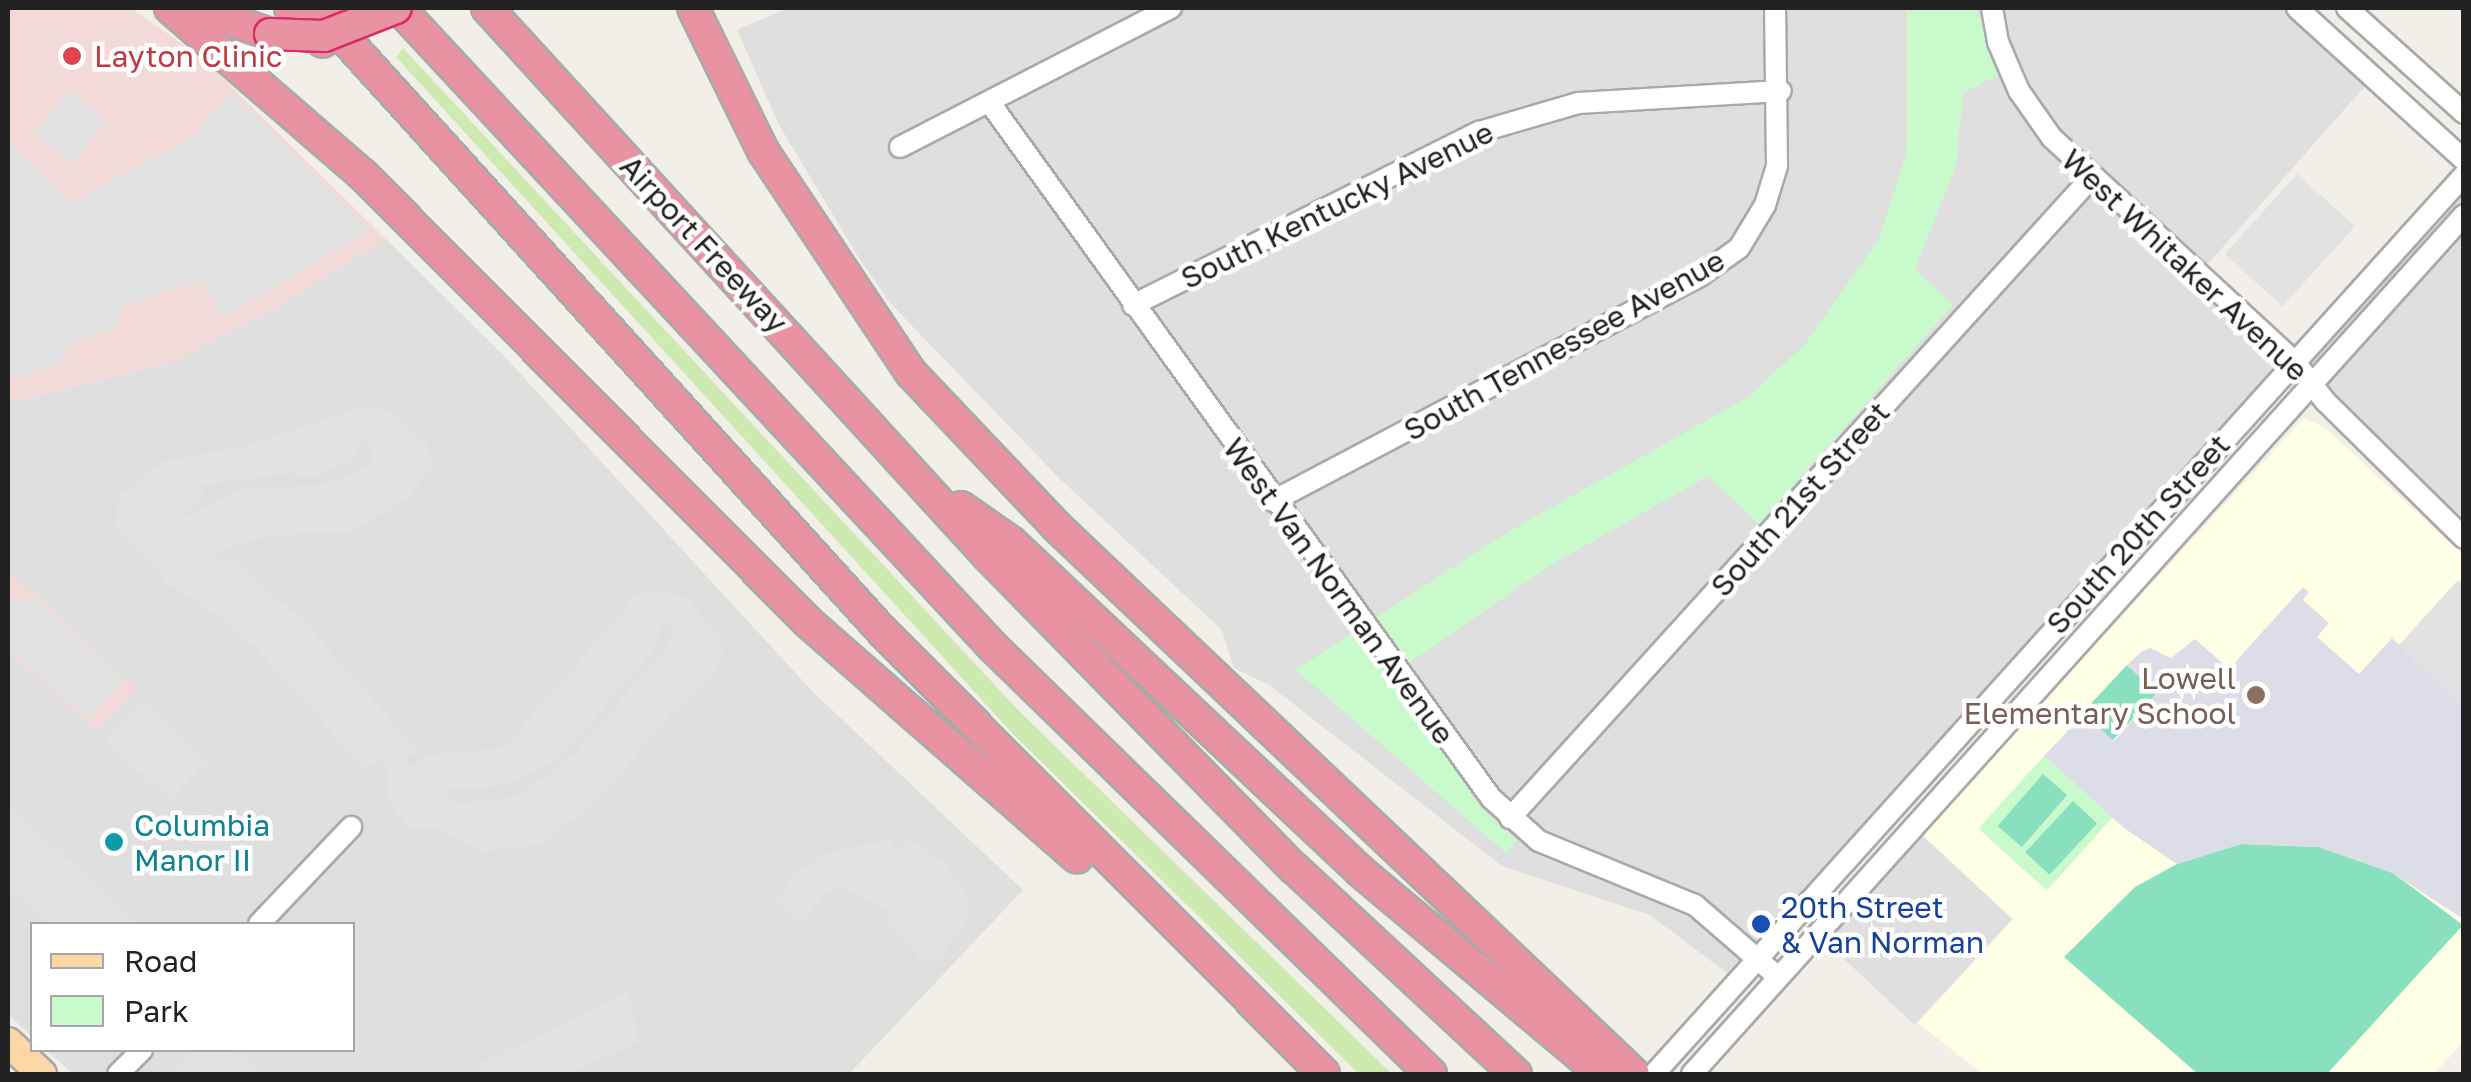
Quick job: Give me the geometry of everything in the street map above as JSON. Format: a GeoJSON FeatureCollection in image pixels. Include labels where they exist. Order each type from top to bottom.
{"type":"FeatureCollection","features":[{"type":"Feature","properties":{"kind":"highway"},"geometry":{"type":"LineString","coordinates":[[170,8],[364,175],[822,636],[1147,924],[1174,927]]}},
{"type":"Feature","properties":{"kind":"highway"},"geometry":{"type":"LineString","coordinates":[[196,8],[227,24],[270,34],[324,36],[398,8],[993,647],[1431,1074]]}},
{"type":"Feature","properties":{"kind":"highway"},"geometry":{"type":"LineString","coordinates":[[290,8],[410,136],[472,178]]}},
{"type":"Feature","properties":{"kind":"highway"},"geometry":{"type":"LineString","coordinates":[[317,8],[884,632],[1324,1074]]}},
{"type":"Feature","properties":{"kind":"highway","name":"Airport Freeway"},"geometry":{"type":"LineString","coordinates":[[486,8],[922,478]]}},
{"type":"Feature","properties":{"kind":"highway"},"geometry":{"type":"LineString","coordinates":[[693,8],[764,151],[912,374],[1056,526],[1649,1072]]}},
{"type":"Feature","properties":{"kind":"highway"},"geometry":{"type":"LineString","coordinates":[[922,478],[1213,787],[1516,1074]]}},
{"type":"Feature","properties":{"kind":"highway"},"geometry":{"type":"LineString","coordinates":[[922,478],[1011,542],[1258,779],[1602,1074]]}},
{"type":"Feature","properties":{"kind":"main road"},"geometry":{"type":"LineString","coordinates":[[8,1042],[42,1074]]}},
{"type":"Feature","properties":{"kind":"street"},"geometry":{"type":"LineString","coordinates":[[900,148],[1171,8]]}},
{"type":"Feature","properties":{"kind":"street","name":"South Tennessee Avenue"},"geometry":{"type":"LineString","coordinates":[[1274,501],[1700,276],[1739,248],[1765,205],[1777,166],[1781,92],[1775,8]]}},
{"type":"Feature","properties":{"kind":"street","name":"West Whitaker Avenue"},"geometry":{"type":"LineString","coordinates":[[1992,8],[1998,42],[2019,91],[2052,138],[2294,362],[2310,383],[2464,538]]}},
{"type":"Feature","properties":{"kind":"street"},"geometry":{"type":"LineString","coordinates":[[2297,8],[2464,160]]}},
{"type":"Feature","properties":{"kind":"street"},"geometry":{"type":"LineString","coordinates":[[2348,8],[2464,113]]}},
{"type":"Feature","properties":{"kind":"street","name":"South Kentucky Avenue"},"geometry":{"type":"LineString","coordinates":[[1133,305],[1480,132],[1578,104],[1781,92]]}},
{"type":"Feature","properties":{"kind":"street","name":"West Van Norman Avenue"},"geometry":{"type":"LineString","coordinates":[[990,103],[1274,501],[1510,818],[1558,851],[1696,905],[1777,976]]}},
{"type":"Feature","properties":{"kind":"street","name":"South 20th Street"},"geometry":{"type":"LineString","coordinates":[[1649,1072],[2464,175]]}},
{"type":"Feature","properties":{"kind":"street","name":"South 21st Street"},"geometry":{"type":"LineString","coordinates":[[1510,818],[2091,178]]}},
{"type":"Feature","properties":{"kind":"street","name":"South 20th Street"},"geometry":{"type":"LineString","coordinates":[[1692,1074],[2464,215]]}},
{"type":"Feature","properties":{"kind":"street"},"geometry":{"type":"LineString","coordinates":[[261,922],[350,827]]}},
{"type":"Feature","properties":{"kind":"street"},"geometry":{"type":"LineString","coordinates":[[118,1074],[140,1052]]}},
{"type":"Feature","properties":{"kind":"shaded area"},"geometry":{"type":"Polygon","coordinates":[[[8,8],[131,8],[201,57],[386,239],[273,310],[171,363],[8,403],[8,8]]]}},
{"type":"Feature","properties":{"kind":"shaded area"},"geometry":{"type":"Polygon","coordinates":[[[788,8],[2297,8],[2373,77],[2199,274],[2295,361],[2463,175],[2463,538],[2295,362],[1736,980],[1650,915],[1502,866],[1269,685],[1234,668],[1222,630],[1057,476],[890,303],[859,258],[779,125],[737,30],[788,8]]]}},
{"type":"Feature","properties":{"kind":"shaded area"},"geometry":{"type":"Polygon","coordinates":[[[69,91],[106,121],[72,163],[35,133],[69,91]]]}},
{"type":"Feature","properties":{"kind":"shaded area"},"geometry":{"type":"Polygon","coordinates":[[[232,93],[371,229],[227,315],[218,311],[201,280],[117,309],[120,325],[69,345],[62,362],[8,381],[8,142],[67,199],[80,198],[189,139],[232,93]]]}},
{"type":"Feature","properties":{"kind":"shaded area"},"geometry":{"type":"Polygon","coordinates":[[[2297,174],[2355,226],[2283,306],[2225,254],[2297,174]]]}},
{"type":"Feature","properties":{"kind":"shaded area"},"geometry":{"type":"Polygon","coordinates":[[[386,239],[506,358],[813,692],[1023,890],[849,1074],[73,1074],[48,1052],[355,1052],[355,922],[30,922],[30,1035],[8,1014],[8,649],[96,730],[36,599],[8,569],[8,403],[171,363],[273,310],[386,239]]]}},
{"type":"Feature","properties":{"kind":"shaded area"},"geometry":{"type":"Polygon","coordinates":[[[360,408],[388,410],[426,442],[433,464],[408,499],[349,532],[270,535],[215,552],[219,564],[230,556],[309,627],[419,752],[404,758],[411,767],[429,755],[504,748],[637,594],[662,590],[688,599],[719,636],[723,650],[713,674],[674,710],[595,804],[539,845],[483,852],[436,828],[403,828],[404,815],[397,818],[386,793],[390,775],[378,759],[365,769],[258,650],[208,608],[170,586],[116,526],[119,496],[164,461],[245,446],[360,408]],[[367,439],[357,444],[356,458],[313,479],[292,473],[201,485],[203,500],[163,528],[242,488],[320,485],[362,470],[375,459],[367,439]],[[660,623],[656,647],[562,756],[508,785],[441,791],[464,805],[476,798],[496,802],[525,791],[574,755],[670,642],[672,624],[660,623]]]}},
{"type":"Feature","properties":{"kind":"shaded area","name":"Lowell Elementary School"},"geometry":{"type":"Polygon","coordinates":[[[2304,418],[2324,427],[2463,555],[2463,1043],[2433,1074],[1983,1074],[1918,1023],[2013,919],[1921,834],[2304,418]]]}},
{"type":"Feature","properties":{"kind":"shaded area"},"geometry":{"type":"Polygon","coordinates":[[[8,569],[136,688],[96,731],[8,649],[8,569]]]}},
{"type":"Feature","properties":{"kind":"shaded area"},"geometry":{"type":"Polygon","coordinates":[[[2458,580],[2464,585],[2463,705],[2399,645],[2458,580]]]}},
{"type":"Feature","properties":{"kind":"shaded area"},"geometry":{"type":"Polygon","coordinates":[[[2303,587],[2309,592],[2303,600],[2329,623],[2317,637],[2359,674],[2392,638],[2463,705],[2463,919],[2393,873],[2319,847],[2241,844],[2177,864],[2124,828],[2044,756],[2084,714],[2114,741],[2157,693],[2127,665],[2141,652],[2150,648],[2171,658],[2195,639],[2229,669],[2303,587]]]}},
{"type":"Feature","properties":{"kind":"shaded area"},"geometry":{"type":"Polygon","coordinates":[[[36,599],[125,679],[88,719],[8,645],[8,603],[36,599]]]}},
{"type":"Feature","properties":{"kind":"shaded area"},"geometry":{"type":"Polygon","coordinates":[[[143,701],[207,760],[170,800],[106,740],[143,701]]]}},
{"type":"Feature","properties":{"kind":"shaded area"},"geometry":{"type":"Polygon","coordinates":[[[8,804],[135,922],[47,922],[8,887],[8,804]]]}},
{"type":"Feature","properties":{"kind":"shaded area"},"geometry":{"type":"Polygon","coordinates":[[[1921,834],[2012,919],[1914,1025],[1823,939],[1921,834]]]}},
{"type":"Feature","properties":{"kind":"shaded area"},"geometry":{"type":"Polygon","coordinates":[[[908,837],[943,862],[968,898],[967,920],[940,958],[919,963],[916,951],[890,929],[886,910],[844,887],[829,890],[798,925],[776,902],[796,874],[825,854],[889,839],[899,857],[908,837]]]}},
{"type":"Feature","properties":{"kind":"shaded area"},"geometry":{"type":"Polygon","coordinates":[[[628,992],[639,1042],[569,1074],[482,1074],[477,1065],[628,992]]]}},
{"type":"Feature","properties":{"kind":"shaded area"},"geometry":{"type":"Polygon","coordinates":[[[186,1052],[236,1052],[261,1074],[179,1074],[175,1070],[189,1054],[186,1052]]]}},
{"type":"Feature","properties":{"kind":"green space"},"geometry":{"type":"Polygon","coordinates":[[[1907,8],[1976,8],[1999,75],[1963,93],[1956,166],[1915,269],[1953,305],[1759,524],[1708,476],[1551,565],[1389,677],[1482,809],[1517,841],[1506,853],[1296,670],[1501,536],[1750,396],[1806,343],[1879,239],[1907,152],[1907,8]]]}},
{"type":"Feature","properties":{"kind":"green space"},"geometry":{"type":"Polygon","coordinates":[[[403,48],[1019,711],[1392,1074],[1359,1074],[1013,734],[396,57],[403,48]]]}},
{"type":"Feature","properties":{"kind":"green space"},"geometry":{"type":"Polygon","coordinates":[[[2127,665],[2157,693],[2113,740],[2083,713],[2127,665]]]}},
{"type":"Feature","properties":{"kind":"green space"},"geometry":{"type":"Polygon","coordinates":[[[2044,756],[2112,818],[2047,890],[1978,829],[2044,756]]]}},
{"type":"Feature","properties":{"kind":"green space"},"geometry":{"type":"Polygon","coordinates":[[[2043,774],[2067,795],[2022,847],[1998,826],[2043,774]]]}},
{"type":"Feature","properties":{"kind":"green space"},"geometry":{"type":"Polygon","coordinates":[[[2073,801],[2097,824],[2049,875],[2025,852],[2073,801]]]}},
{"type":"Feature","properties":{"kind":"green space"},"geometry":{"type":"Polygon","coordinates":[[[2241,844],[2319,847],[2393,873],[2463,925],[2327,1074],[2198,1074],[2064,957],[2135,887],[2177,864],[2241,844]]]}},
{"type":"Feature","properties":{"kind":"place","name":"Layton Clinic"},"geometry":{"type":"Point","coordinates":[72,56]}},
{"type":"Feature","properties":{"kind":"place","name":"Lowell Elementary School"},"geometry":{"type":"Point","coordinates":[2256,695]}},
{"type":"Feature","properties":{"kind":"place","name":"Columbia Manor II"},"geometry":{"type":"Point","coordinates":[114,842]}},
{"type":"Feature","properties":{"kind":"place","name":"20th Street & Van Norman"},"geometry":{"type":"Point","coordinates":[1761,924]}}]}
